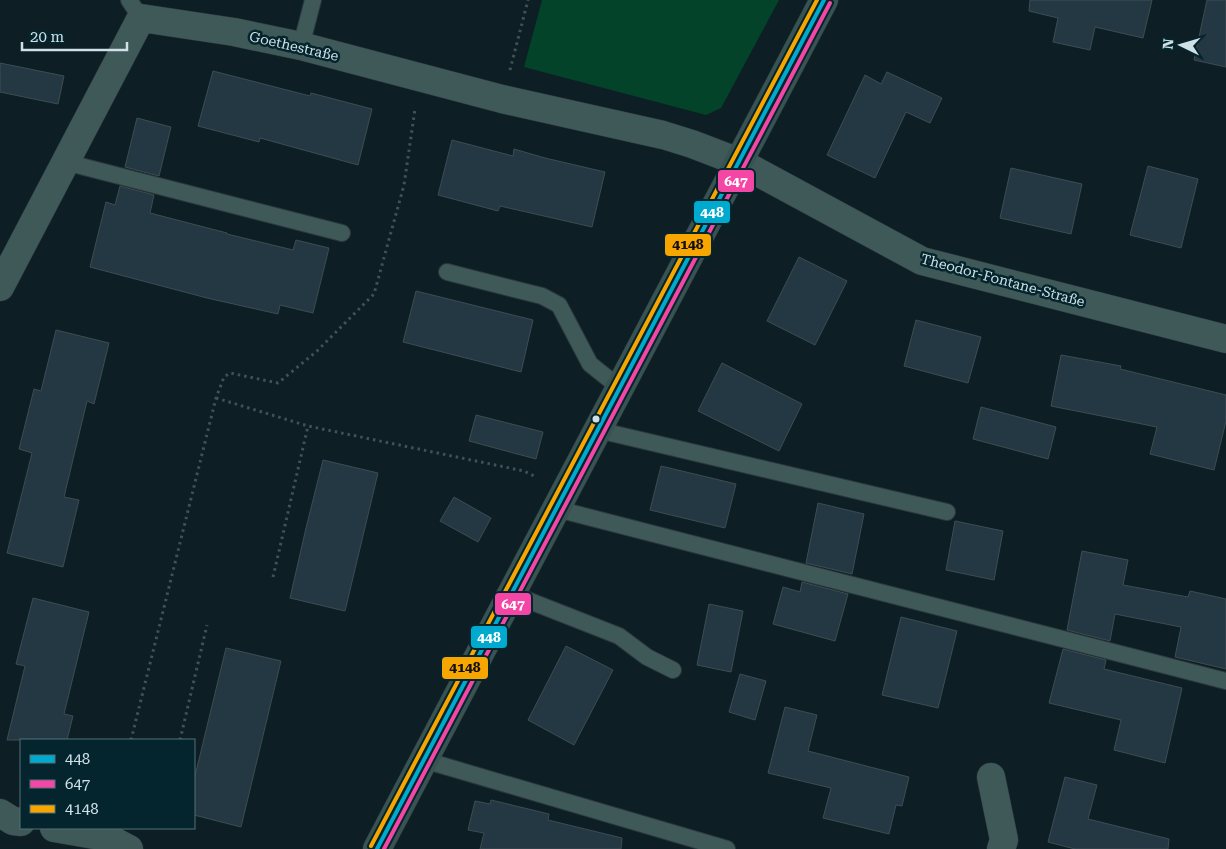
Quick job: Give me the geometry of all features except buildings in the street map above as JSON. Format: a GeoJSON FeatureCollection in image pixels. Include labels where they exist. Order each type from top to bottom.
{"type":"FeatureCollection","features":[{"type":"Feature","properties":{"kind":"street"},"geometry":{"type":"LineString","coordinates":[[377,849],[824,0]]}},
{"type":"Feature","properties":{"kind":"street","name":"Goethestraße"},"geometry":{"type":"LineString","coordinates":[[0,287],[65,162],[135,9],[301,46],[502,99],[663,135],[739,162]]}},
{"type":"Feature","properties":{"kind":"street","name":"Theodor-Fontane-Straße"},"geometry":{"type":"LineString","coordinates":[[739,162],[922,261],[1226,339]]}},
{"type":"Feature","properties":{"kind":"street"},"geometry":{"type":"LineString","coordinates":[[991,776],[1004,840],[1001,849]]}},
{"type":"Feature","properties":{"kind":"street"},"geometry":{"type":"LineString","coordinates":[[0,813],[13,821],[20,822]]}},
{"type":"Feature","properties":{"kind":"street"},"geometry":{"type":"LineString","coordinates":[[60,829],[106,837],[129,849]]}},
{"type":"Feature","properties":{"kind":"lane"},"geometry":{"type":"LineString","coordinates":[[301,46],[313,0]]}},
{"type":"Feature","properties":{"kind":"lane"},"geometry":{"type":"LineString","coordinates":[[65,162],[342,233]]}},
{"type":"Feature","properties":{"kind":"lane"},"geometry":{"type":"LineString","coordinates":[[447,272],[542,296],[559,305],[590,364],[620,388]]}},
{"type":"Feature","properties":{"kind":"lane"},"geometry":{"type":"LineString","coordinates":[[598,430],[947,512]]}},
{"type":"Feature","properties":{"kind":"lane"},"geometry":{"type":"LineString","coordinates":[[561,500],[1226,681]]}},
{"type":"Feature","properties":{"kind":"lane"},"geometry":{"type":"LineString","coordinates":[[512,594],[619,636],[647,657],[673,670]]}},
{"type":"Feature","properties":{"kind":"lane"},"geometry":{"type":"LineString","coordinates":[[424,760],[727,849]]}},
{"type":"Feature","properties":{"kind":"path"},"geometry":{"type":"LineString","coordinates":[[502,99],[528,0]]}},
{"type":"Feature","properties":{"kind":"path"},"geometry":{"type":"LineString","coordinates":[[131,739],[216,398],[224,377],[230,373],[278,383],[317,351],[374,294],[404,185],[420,77]]}},
{"type":"Feature","properties":{"kind":"path"},"geometry":{"type":"LineString","coordinates":[[216,398],[308,426],[524,472],[561,500]]}},
{"type":"Feature","properties":{"kind":"path"},"geometry":{"type":"LineString","coordinates":[[273,577],[308,426]]}},
{"type":"Feature","properties":{"kind":"path"},"geometry":{"type":"LineString","coordinates":[[180,739],[207,626]]}},
{"type":"Feature","properties":{"kind":"green space"},"geometry":{"type":"Polygon","coordinates":[[[542,0],[779,0],[721,108],[706,115],[524,67],[542,0]]]}},
{"type":"Feature","properties":{"kind":"transit line","name":"4148"},"geometry":{"type":"LineString","coordinates":[[371,846],[817,0]]}},
{"type":"Feature","properties":{"kind":"transit line","name":"448"},"geometry":{"type":"LineString","coordinates":[[377,849],[824,0]]}},
{"type":"Feature","properties":{"kind":"transit line","name":"647"},"geometry":{"type":"LineString","coordinates":[[384,849],[830,3]]}}]}
